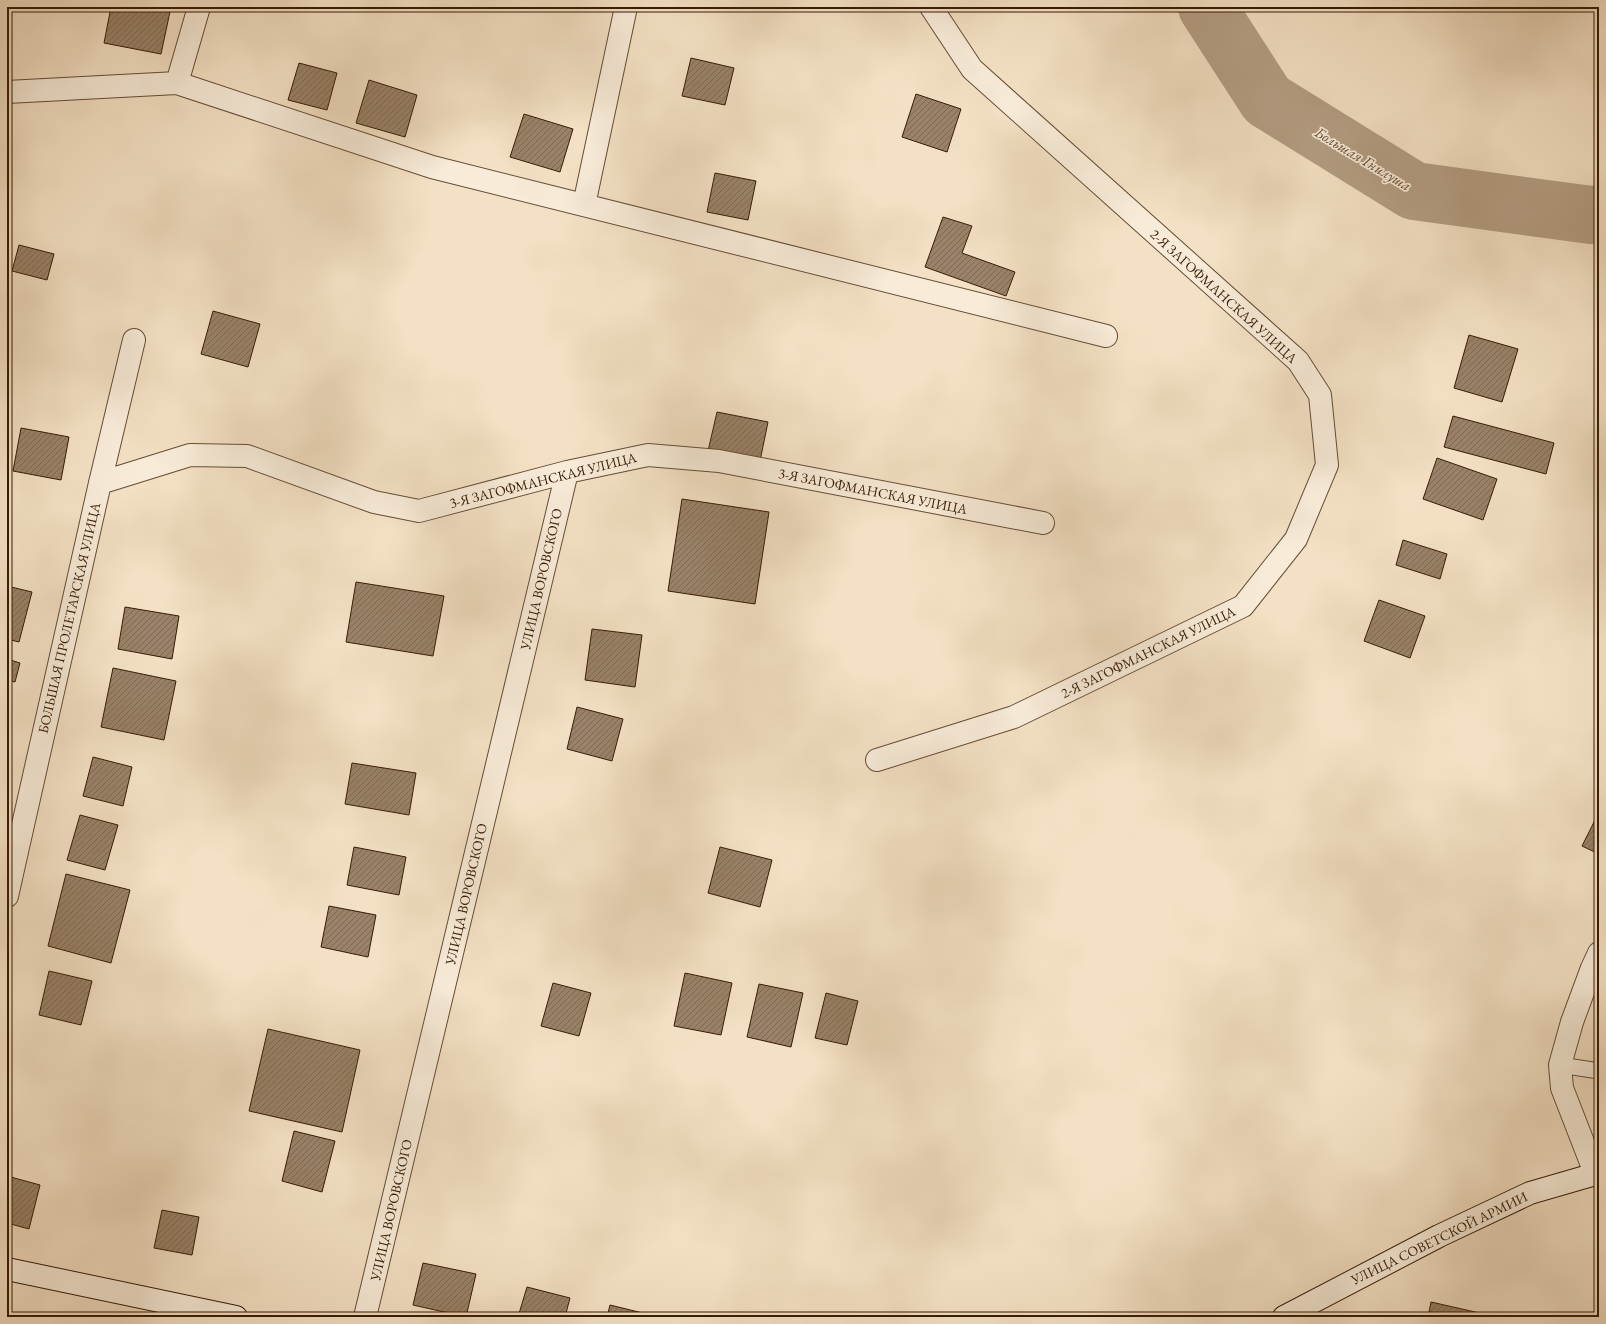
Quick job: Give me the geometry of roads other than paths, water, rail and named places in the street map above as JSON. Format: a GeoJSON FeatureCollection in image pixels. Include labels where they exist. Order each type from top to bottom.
{"type":"FeatureCollection","features":[{"type":"Feature","properties":{"kind":"street"},"geometry":{"type":"LineString","coordinates":[[177,83],[199,7]]}},
{"type":"Feature","properties":{"kind":"street"},"geometry":{"type":"LineString","coordinates":[[584,205],[626,7]]}},
{"type":"Feature","properties":{"kind":"street","name":"2-Я ЗАГОФМАНСКАЯ УЛИЦА"},"geometry":{"type":"LineString","coordinates":[[877,760],[1014,717],[1242,606],[1296,539],[1327,465],[1320,395],[1298,361],[972,69],[932,7]]}},
{"type":"Feature","properties":{"kind":"street"},"geometry":{"type":"LineString","coordinates":[[7,92],[177,83],[432,167],[1106,336]]}},
{"type":"Feature","properties":{"kind":"street","name":"БОЛЬШАЯ ПРОЛЕТАРСКАЯ УЛИЦА"},"geometry":{"type":"LineString","coordinates":[[7,896],[100,483],[134,340]]}},
{"type":"Feature","properties":{"kind":"street","name":"3-Я ЗАГОФМАНСКАЯ УЛИЦА"},"geometry":{"type":"LineString","coordinates":[[100,483],[190,455],[247,456],[374,502],[419,511],[566,472],[648,455],[719,461],[1043,523]]}},
{"type":"Feature","properties":{"kind":"street","name":"УЛИЦА ВОРОВСКОГО"},"geometry":{"type":"LineString","coordinates":[[365,1317],[566,472]]}},
{"type":"Feature","properties":{"kind":"street"},"geometry":{"type":"LineString","coordinates":[[1597,1173],[1562,1088],[1560,1066],[1572,1022],[1599,953]]}},
{"type":"Feature","properties":{"kind":"street","name":"УЛИЦА СОВЕТСКОЙ АРМИИ"},"geometry":{"type":"LineString","coordinates":[[1284,1317],[1439,1236],[1530,1193],[1597,1173]]}},
{"type":"Feature","properties":{"kind":"street"},"geometry":{"type":"LineString","coordinates":[[7,1269],[236,1317]]}},
{"type":"Feature","properties":{"kind":"lane"},"geometry":{"type":"LineString","coordinates":[[1560,1066],[1599,1071]]}},
{"type":"Feature","properties":{"kind":"waterway","name":"Большая Гнилуша"},"geometry":{"type":"LineString","coordinates":[[1207,7],[1267,100],[1414,191],[1591,215],[1599,214]]}}]}
